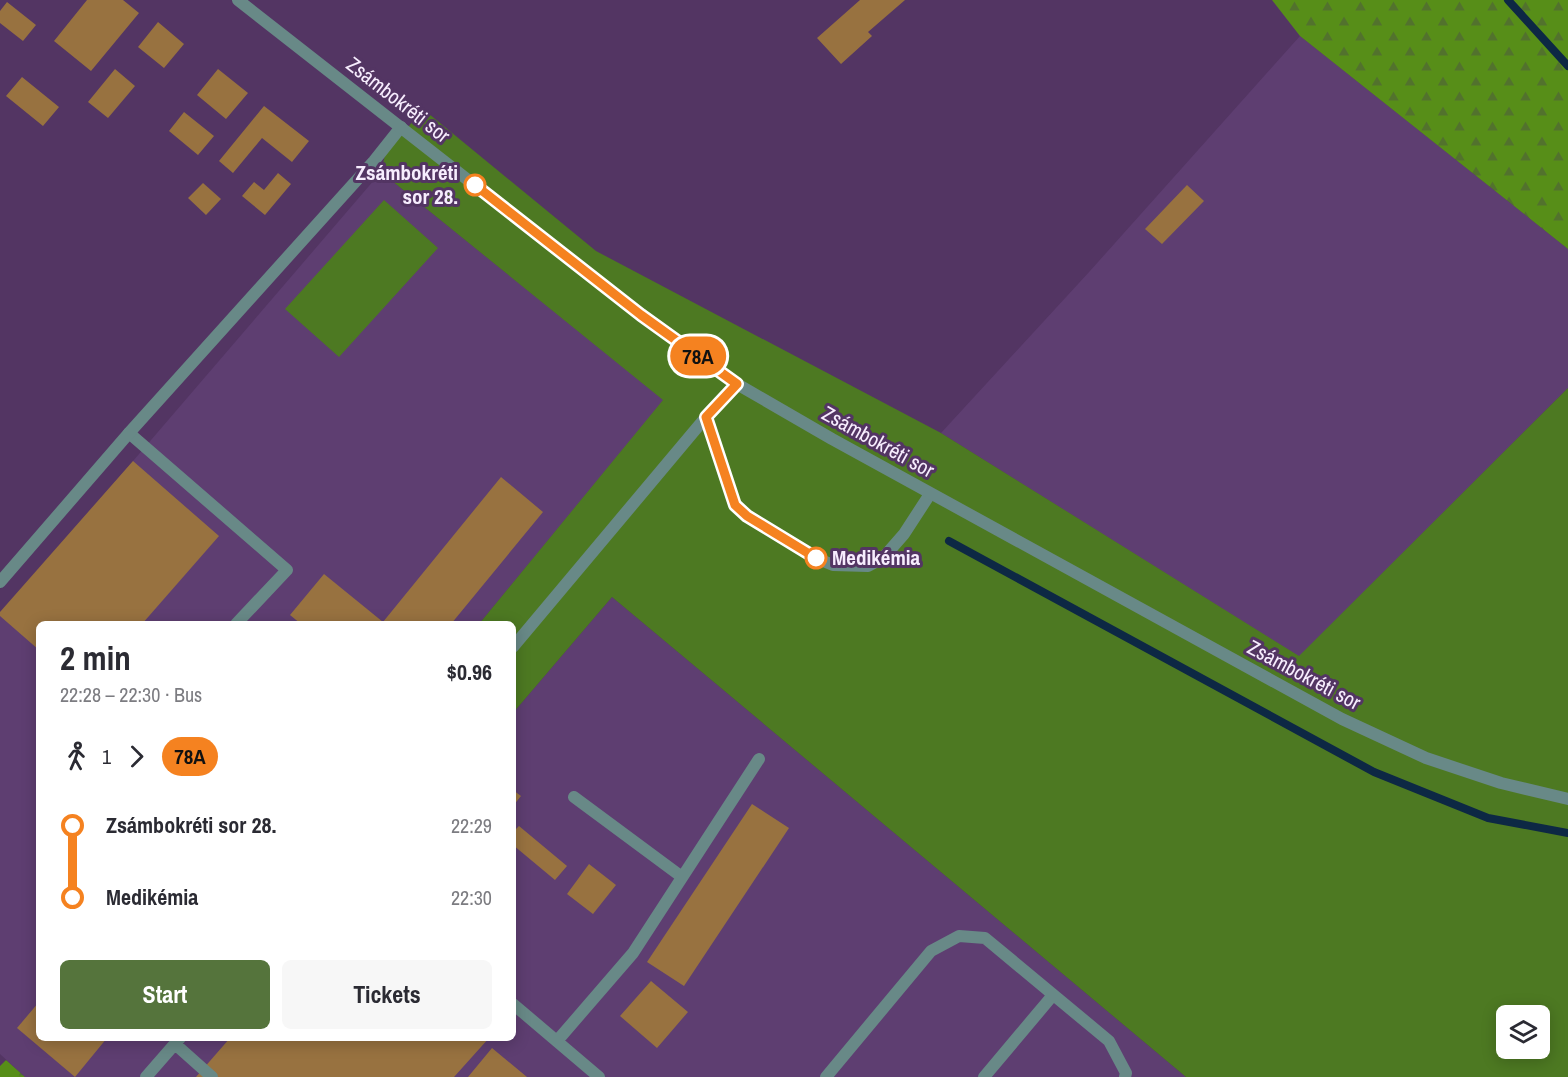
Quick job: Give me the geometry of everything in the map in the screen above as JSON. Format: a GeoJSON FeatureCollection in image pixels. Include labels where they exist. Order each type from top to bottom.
{"type":"FeatureCollection","features":[{"type":"Feature","properties":{"kind":"street","name":"Zsámbokréti sor"},"geometry":{"type":"LineString","coordinates":[[238,0],[620,299],[737,384],[930,494],[1342,719],[1426,758],[1501,783],[1568,799]]}},
{"type":"Feature","properties":{"kind":"street"},"geometry":{"type":"LineString","coordinates":[[0,582],[129,433],[366,170],[401,127]]}},
{"type":"Feature","properties":{"kind":"street"},"geometry":{"type":"LineString","coordinates":[[516,643],[706,417],[737,384]]}},
{"type":"Feature","properties":{"kind":"street"},"geometry":{"type":"LineString","coordinates":[[706,417],[735,505],[747,516],[816,558],[833,565],[868,567],[884,558],[904,534],[930,494]]}},
{"type":"Feature","properties":{"kind":"street"},"geometry":{"type":"LineString","coordinates":[[129,433],[287,570],[239,621]]}},
{"type":"Feature","properties":{"kind":"street"},"geometry":{"type":"LineString","coordinates":[[557,1041],[633,953],[759,759]]}},
{"type":"Feature","properties":{"kind":"street"},"geometry":{"type":"LineString","coordinates":[[574,797],[682,877]]}},
{"type":"Feature","properties":{"kind":"street"},"geometry":{"type":"LineString","coordinates":[[826,1077],[931,951],[959,936],[985,938],[1109,1041],[1126,1073],[1125,1077]]}},
{"type":"Feature","properties":{"kind":"street"},"geometry":{"type":"LineString","coordinates":[[984,1077],[1053,995]]}},
{"type":"Feature","properties":{"kind":"street"},"geometry":{"type":"LineString","coordinates":[[516,1007],[598,1077]]}},
{"type":"Feature","properties":{"kind":"street"},"geometry":{"type":"LineString","coordinates":[[146,1077],[177,1041],[212,1077]]}},
{"type":"Feature","properties":{"kind":"shaded area"},"geometry":{"type":"Polygon","coordinates":[[[1300,36],[1568,249],[1568,388],[1299,657],[941,433],[1090,271],[1300,36]]]}},
{"type":"Feature","properties":{"kind":"shaded area"},"geometry":{"type":"Polygon","coordinates":[[[381,172],[664,400],[481,621],[36,621],[36,1041],[516,1041],[516,709],[612,597],[1186,1077],[25,1077],[0,1054],[0,616],[381,172]]]}},
{"type":"Feature","properties":{"kind":"green space"},"geometry":{"type":"Polygon","coordinates":[[[1272,0],[1568,0],[1568,249],[1300,36],[1272,0]]]}},
{"type":"Feature","properties":{"kind":"green space"},"geometry":{"type":"Polygon","coordinates":[[[423,109],[596,251],[941,433],[1299,656],[1568,388],[1568,1077],[1186,1077],[612,597],[516,709],[516,621],[481,621],[663,400],[381,172],[385,155],[423,109]]]}},
{"type":"Feature","properties":{"kind":"green space"},"geometry":{"type":"Polygon","coordinates":[[[384,200],[438,248],[339,357],[285,309],[384,200]]]}},
{"type":"Feature","properties":{"kind":"green space"},"geometry":{"type":"Polygon","coordinates":[[[6,1060],[25,1077],[0,1077],[0,1066],[6,1060]]]}},
{"type":"Feature","properties":{"kind":"building"},"geometry":{"type":"Polygon","coordinates":[[[87,0],[123,0],[139,13],[91,71],[54,41],[87,0]]]}},
{"type":"Feature","properties":{"kind":"building"},"geometry":{"type":"Polygon","coordinates":[[[860,0],[905,0],[868,32],[872,36],[841,64],[817,38],[860,0]]]}},
{"type":"Feature","properties":{"kind":"building"},"geometry":{"type":"Polygon","coordinates":[[[7,2],[36,25],[23,41],[0,23],[0,11],[7,2]]]}},
{"type":"Feature","properties":{"kind":"building"},"geometry":{"type":"Polygon","coordinates":[[[158,22],[184,44],[164,68],[138,47],[158,22]]]}},
{"type":"Feature","properties":{"kind":"building"},"geometry":{"type":"Polygon","coordinates":[[[115,69],[135,86],[108,118],[88,102],[115,69]]]}},
{"type":"Feature","properties":{"kind":"building"},"geometry":{"type":"Polygon","coordinates":[[[218,69],[248,93],[226,119],[197,95],[218,69]]]}},
{"type":"Feature","properties":{"kind":"building"},"geometry":{"type":"Polygon","coordinates":[[[22,77],[59,107],[43,126],[6,96],[22,77]]]}},
{"type":"Feature","properties":{"kind":"building"},"geometry":{"type":"Polygon","coordinates":[[[264,106],[309,141],[292,162],[262,138],[233,173],[219,161],[264,106]]]}},
{"type":"Feature","properties":{"kind":"building"},"geometry":{"type":"Polygon","coordinates":[[[184,112],[214,136],[198,155],[169,131],[184,112]]]}},
{"type":"Feature","properties":{"kind":"building"},"geometry":{"type":"Polygon","coordinates":[[[278,173],[291,184],[265,215],[242,196],[254,182],[264,190],[278,173]]]}},
{"type":"Feature","properties":{"kind":"building"},"geometry":{"type":"Polygon","coordinates":[[[203,183],[221,199],[206,215],[188,198],[203,183]]]}},
{"type":"Feature","properties":{"kind":"building"},"geometry":{"type":"Polygon","coordinates":[[[1187,185],[1204,201],[1162,244],[1145,229],[1187,185]]]}},
{"type":"Feature","properties":{"kind":"building"},"geometry":{"type":"Polygon","coordinates":[[[133,461],[219,536],[145,621],[36,621],[36,647],[0,616],[0,612],[133,461]]]}},
{"type":"Feature","properties":{"kind":"building"},"geometry":{"type":"Polygon","coordinates":[[[501,477],[543,512],[453,621],[384,621],[501,477]]]}},
{"type":"Feature","properties":{"kind":"building"},"geometry":{"type":"Polygon","coordinates":[[[324,574],[382,621],[297,621],[290,615],[324,574]]]}},
{"type":"Feature","properties":{"kind":"building"},"geometry":{"type":"Polygon","coordinates":[[[516,792],[521,796],[516,802],[516,792]]]}},
{"type":"Feature","properties":{"kind":"building"},"geometry":{"type":"Polygon","coordinates":[[[752,804],[789,828],[684,986],[647,962],[752,804]]]}},
{"type":"Feature","properties":{"kind":"building"},"geometry":{"type":"Polygon","coordinates":[[[519,826],[567,866],[555,880],[516,848],[516,829],[519,826]]]}},
{"type":"Feature","properties":{"kind":"building"},"geometry":{"type":"Polygon","coordinates":[[[589,864],[616,885],[593,914],[567,894],[589,864]]]}},
{"type":"Feature","properties":{"kind":"building"},"geometry":{"type":"Polygon","coordinates":[[[651,981],[688,1012],[657,1048],[620,1016],[651,981]]]}},
{"type":"Feature","properties":{"kind":"building"},"geometry":{"type":"Polygon","coordinates":[[[36,1006],[36,1041],[105,1041],[75,1077],[17,1028],[36,1006]]]}},
{"type":"Feature","properties":{"kind":"building"},"geometry":{"type":"Polygon","coordinates":[[[227,1041],[486,1041],[454,1077],[196,1077],[227,1041]]]}},
{"type":"Feature","properties":{"kind":"building"},"geometry":{"type":"Polygon","coordinates":[[[492,1048],[527,1077],[468,1077],[492,1048]]]}},
{"type":"Feature","properties":{"kind":"waterway"},"geometry":{"type":"LineString","coordinates":[[1508,0],[1568,66]]}},
{"type":"Feature","properties":{"kind":"waterway"},"geometry":{"type":"LineString","coordinates":[[949,541],[1374,772],[1488,818],[1568,833]]}},
{"type":"Feature","properties":{"kind":"bus line","name":"78A"},"geometry":{"type":"LineString","coordinates":[[475,185],[641,315],[737,384],[706,417],[735,505],[747,516],[816,558]]}},
{"type":"Feature","properties":{"kind":"place","name":"Zsámbokréti sor 28."},"geometry":{"type":"Point","coordinates":[475,185]}},
{"type":"Feature","properties":{"kind":"place","name":"Medikémia"},"geometry":{"type":"Point","coordinates":[816,558]}}]}
